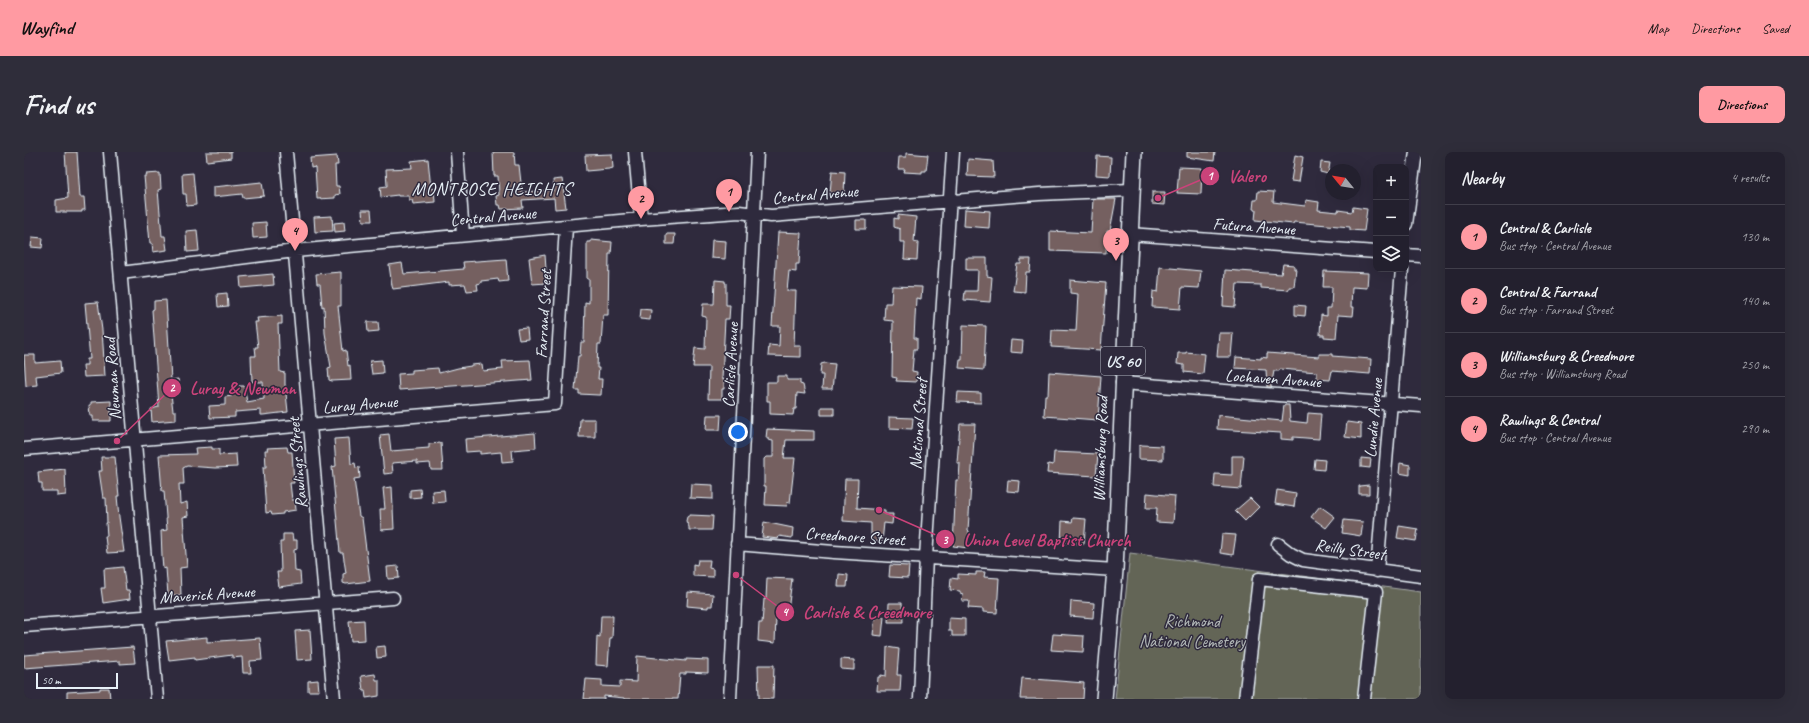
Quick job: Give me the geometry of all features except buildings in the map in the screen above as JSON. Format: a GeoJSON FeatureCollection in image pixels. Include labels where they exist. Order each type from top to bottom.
{"type":"FeatureCollection","features":[{"type":"Feature","properties":{"kind":"main road","name":"Williamsburg Road"},"geometry":{"type":"LineString","coordinates":[[1104,699],[1115,570],[1122,383],[1134,152]]}},
{"type":"Feature","properties":{"kind":"street","name":"Newman Road"},"geometry":{"type":"LineString","coordinates":[[110,152],[157,699]]}},
{"type":"Feature","properties":{"kind":"street","name":"Rawlings Street"},"geometry":{"type":"LineString","coordinates":[[286,152],[334,699]]}},
{"type":"Feature","properties":{"kind":"street"},"geometry":{"type":"LineString","coordinates":[[457,152],[463,235]]}},
{"type":"Feature","properties":{"kind":"street"},"geometry":{"type":"LineString","coordinates":[[635,152],[640,219]]}},
{"type":"Feature","properties":{"kind":"street","name":"Carlisle Avenue"},"geometry":{"type":"LineString","coordinates":[[730,699],[757,152]]}},
{"type":"Feature","properties":{"kind":"street","name":"National Street"},"geometry":{"type":"LineString","coordinates":[[920,699],[926,557],[952,152]]}},
{"type":"Feature","properties":{"kind":"street"},"geometry":{"type":"LineString","coordinates":[[1409,202],[1416,152]]}},
{"type":"Feature","properties":{"kind":"street","name":"Central Avenue"},"geometry":{"type":"LineString","coordinates":[[121,273],[295,251],[640,219],[729,212],[771,216],[1039,194],[1131,190]]}},
{"type":"Feature","properties":{"kind":"street","name":"Farrand Street"},"geometry":{"type":"LineString","coordinates":[[555,404],[566,227]]}},
{"type":"Feature","properties":{"kind":"street","name":"Futura Avenue"},"geometry":{"type":"LineString","coordinates":[[1129,234],[1373,252]]}},
{"type":"Feature","properties":{"kind":"street"},"geometry":{"type":"LineString","coordinates":[[1409,255],[1421,256]]}},
{"type":"Feature","properties":{"kind":"street","name":"Lundie Avenue"},"geometry":{"type":"LineString","coordinates":[[1377,571],[1402,272]]}},
{"type":"Feature","properties":{"kind":"street","name":"Lochaven Avenue"},"geometry":{"type":"LineString","coordinates":[[1122,383],[1421,406]]}},
{"type":"Feature","properties":{"kind":"street","name":"Luray Avenue"},"geometry":{"type":"LineString","coordinates":[[24,449],[311,426],[555,404]]}},
{"type":"Feature","properties":{"kind":"street","name":"Creedmore Street"},"geometry":{"type":"LineString","coordinates":[[738,544],[1115,570]]}},
{"type":"Feature","properties":{"kind":"street","name":"Reilly Street"},"geometry":{"type":"LineString","coordinates":[[1278,544],[1291,554],[1303,560],[1421,576]]}},
{"type":"Feature","properties":{"kind":"street"},"geometry":{"type":"LineString","coordinates":[[1245,699],[1259,579],[1376,592],[1364,699]]}},
{"type":"Feature","properties":{"kind":"street","name":"Maverick Avenue"},"geometry":{"type":"LineString","coordinates":[[24,626],[393,598]]}},
{"type":"Feature","properties":{"kind":"green space","name":"Richmond National Cemetery"},"geometry":{"type":"Polygon","coordinates":[[[1130,553],[1421,592],[1421,699],[1115,699],[1130,553]]]}},
{"type":"Feature","properties":{"kind":"place","name":"Valero"},"geometry":{"type":"Point","coordinates":[1158,198]}},
{"type":"Feature","properties":{"kind":"place","name":"Central & Carlisle"},"geometry":{"type":"Point","coordinates":[729,212]}},
{"type":"Feature","properties":{"kind":"place","name":"Central & Farrand"},"geometry":{"type":"Point","coordinates":[641,219]}},
{"type":"Feature","properties":{"kind":"place","name":"Rawlings & Central"},"geometry":{"type":"Point","coordinates":[295,251]}},
{"type":"Feature","properties":{"kind":"place","name":"Williamsburg & Creedmore"},"geometry":{"type":"Point","coordinates":[1116,261]}},
{"type":"Feature","properties":{"kind":"place","name":"Luray & Newman"},"geometry":{"type":"Point","coordinates":[117,441]}},
{"type":"Feature","properties":{"kind":"place","name":"Union Level Baptist Church"},"geometry":{"type":"Point","coordinates":[879,510]}},
{"type":"Feature","properties":{"kind":"place","name":"Carlisle & Creedmore"},"geometry":{"type":"Point","coordinates":[736,575]}},
{"type":"Feature","properties":{"kind":"district","name":"MONTROSE HEIGHTS"},"geometry":{"type":"Point","coordinates":[492,189]}}]}
